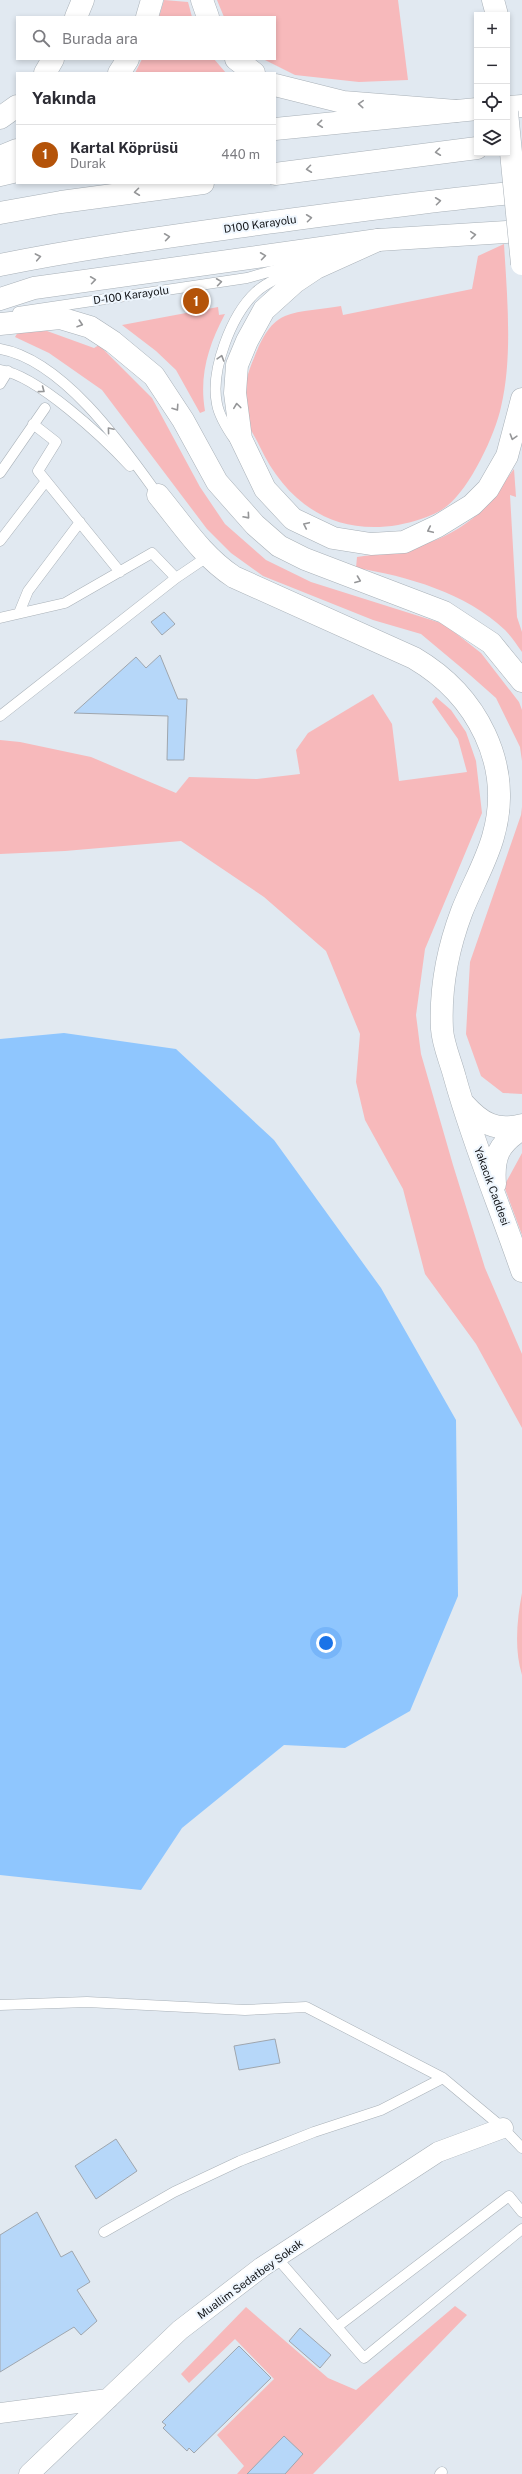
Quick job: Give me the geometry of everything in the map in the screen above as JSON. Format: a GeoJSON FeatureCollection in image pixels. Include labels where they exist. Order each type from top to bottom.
{"type":"FeatureCollection","features":[{"type":"Feature","properties":{"kind":"main road"},"geometry":{"type":"LineString","coordinates":[[76,16],[83,0]]}},
{"type":"Feature","properties":{"kind":"main road"},"geometry":{"type":"LineString","coordinates":[[147,16],[152,0]]}},
{"type":"Feature","properties":{"kind":"main road"},"geometry":{"type":"LineString","coordinates":[[202,0],[208,16]]}},
{"type":"Feature","properties":{"kind":"main road"},"geometry":{"type":"LineString","coordinates":[[493,0],[496,12]]}},
{"type":"Feature","properties":{"kind":"main road"},"geometry":{"type":"LineString","coordinates":[[496,0],[497,12]]}},
{"type":"Feature","properties":{"kind":"main road"},"geometry":{"type":"LineString","coordinates":[[45,72],[52,60]]}},
{"type":"Feature","properties":{"kind":"main road"},"geometry":{"type":"LineString","coordinates":[[120,72],[127,60]]}},
{"type":"Feature","properties":{"kind":"main road"},"geometry":{"type":"LineString","coordinates":[[237,60],[253,72]]}},
{"type":"Feature","properties":{"kind":"main road"},"geometry":{"type":"LineString","coordinates":[[276,85],[343,102],[466,110]]}},
{"type":"Feature","properties":{"kind":"main road"},"geometry":{"type":"LineString","coordinates":[[510,107],[522,106]]}},
{"type":"Feature","properties":{"kind":"main road"},"geometry":{"type":"LineString","coordinates":[[0,118],[16,107]]}},
{"type":"Feature","properties":{"kind":"main road"},"geometry":{"type":"LineString","coordinates":[[276,129],[466,110]]}},
{"type":"Feature","properties":{"kind":"main road"},"geometry":{"type":"LineString","coordinates":[[508,120],[522,264]]}},
{"type":"Feature","properties":{"kind":"main road"},"geometry":{"type":"LineString","coordinates":[[510,146],[522,144]]}},
{"type":"Feature","properties":{"kind":"main road"},"geometry":{"type":"LineString","coordinates":[[276,174],[474,148]]}},
{"type":"Feature","properties":{"kind":"main road"},"geometry":{"type":"LineString","coordinates":[[0,157],[16,150]]}},
{"type":"Feature","properties":{"kind":"main road"},"geometry":{"type":"LineString","coordinates":[[0,175],[16,172]]}},
{"type":"Feature","properties":{"kind":"main road"},"geometry":{"type":"LineString","coordinates":[[0,213],[61,202],[196,184]]}},
{"type":"Feature","properties":{"kind":"main road","name":"D100 Karayolu"},"geometry":{"type":"LineString","coordinates":[[0,265],[75,250],[281,221],[522,192]]}},
{"type":"Feature","properties":{"kind":"main road"},"geometry":{"type":"LineString","coordinates":[[0,299],[34,288],[378,240],[522,231]]}},
{"type":"Feature","properties":{"kind":"main road"},"geometry":{"type":"LineString","coordinates":[[378,240],[316,268],[295,282],[264,310],[255,323],[237,365],[236,393],[241,439],[248,457],[265,489],[293,519],[333,538],[370,544],[404,542],[438,526],[472,505],[488,489],[507,456],[522,399]]}},
{"type":"Feature","properties":{"kind":"main road"},"geometry":{"type":"LineString","coordinates":[[0,324],[60,318],[90,327],[113,342],[154,376],[183,420],[217,482],[255,525],[279,546],[305,560],[444,612],[491,643],[522,682]]}},
{"type":"Feature","properties":{"kind":"main road","name":"Yakacık Caddesi"},"geometry":{"type":"LineString","coordinates":[[158,495],[207,556],[234,577],[414,658],[432,669],[462,699],[488,736],[499,784],[499,810],[493,838],[453,936],[445,975],[442,1007],[443,1032],[462,1102],[522,1271]]}},
{"type":"Feature","properties":{"kind":"main road"},"geometry":{"type":"LineString","coordinates":[[462,1102],[477,1118],[491,1125],[509,1128],[522,1125]]}},
{"type":"Feature","properties":{"kind":"main road"},"geometry":{"type":"LineString","coordinates":[[495,1194],[494,1164],[501,1147],[511,1136],[522,1129]]}},
{"type":"Feature","properties":{"kind":"street","name":"Muallim Sedatbey Sokak"},"geometry":{"type":"LineString","coordinates":[[29,2474],[180,2330],[277,2258],[438,2152],[503,2128]]}},
{"type":"Feature","properties":{"kind":"street"},"geometry":{"type":"LineString","coordinates":[[0,2413],[108,2399]]}},
{"type":"Feature","properties":{"kind":"lane","name":"D-100 Karayolu"},"geometry":{"type":"LineString","coordinates":[[0,315],[247,278],[378,240]]}},
{"type":"Feature","properties":{"kind":"lane"},"geometry":{"type":"LineString","coordinates":[[0,349],[12,351],[47,371],[79,397],[113,434],[158,495]]}},
{"type":"Feature","properties":{"kind":"lane"},"geometry":{"type":"LineString","coordinates":[[0,384],[4,371],[26,378],[79,418],[117,452],[158,495]]}},
{"type":"Feature","properties":{"kind":"lane"},"geometry":{"type":"LineString","coordinates":[[0,473],[45,408]]}},
{"type":"Feature","properties":{"kind":"lane"},"geometry":{"type":"LineString","coordinates":[[33,424],[56,442],[38,471],[120,572]]}},
{"type":"Feature","properties":{"kind":"lane"},"geometry":{"type":"LineString","coordinates":[[0,541],[46,481]]}},
{"type":"Feature","properties":{"kind":"lane"},"geometry":{"type":"LineString","coordinates":[[19,613],[28,591],[80,522]]}},
{"type":"Feature","properties":{"kind":"lane"},"geometry":{"type":"LineString","coordinates":[[0,618],[65,603],[152,553],[176,578]]}},
{"type":"Feature","properties":{"kind":"lane"},"geometry":{"type":"LineString","coordinates":[[0,716],[176,578],[207,556]]}},
{"type":"Feature","properties":{"kind":"lane"},"geometry":{"type":"LineString","coordinates":[[0,2005],[87,2002],[245,2010],[306,2007],[443,2078],[503,2128],[522,2148]]}},
{"type":"Feature","properties":{"kind":"lane"},"geometry":{"type":"LineString","coordinates":[[104,2232],[174,2192],[240,2161],[314,2132],[381,2110],[443,2078]]}},
{"type":"Feature","properties":{"kind":"lane"},"geometry":{"type":"LineString","coordinates":[[338,2326],[509,2196],[522,2212]]}},
{"type":"Feature","properties":{"kind":"lane"},"geometry":{"type":"LineString","coordinates":[[277,2258],[338,2326],[364,2358],[522,2229]]}},
{"type":"Feature","properties":{"kind":"shaded area"},"geometry":{"type":"Polygon","coordinates":[[[164,0],[188,2],[192,16],[159,16],[164,0]]]}},
{"type":"Feature","properties":{"kind":"shaded area"},"geometry":{"type":"Polygon","coordinates":[[[217,0],[398,0],[408,80],[359,82],[295,75],[265,60],[276,60],[276,16],[224,16],[217,0]]]}},
{"type":"Feature","properties":{"kind":"shaded area"},"geometry":{"type":"Polygon","coordinates":[[[142,60],[215,60],[225,72],[136,72],[142,60]]]}},
{"type":"Feature","properties":{"kind":"shaded area"},"geometry":{"type":"Polygon","coordinates":[[[504,244],[508,326],[505,388],[498,419],[487,446],[473,474],[456,498],[442,510],[424,518],[398,525],[374,527],[353,525],[333,520],[314,511],[298,499],[283,484],[270,466],[249,426],[244,413],[244,392],[251,364],[269,328],[279,319],[297,312],[341,306],[343,315],[472,289],[478,256],[504,244]]]}},
{"type":"Feature","properties":{"kind":"shaded area"},"geometry":{"type":"Polygon","coordinates":[[[218,307],[219,315],[225,314],[214,338],[206,361],[203,386],[205,411],[200,413],[176,370],[156,351],[122,325],[218,307]]]}},
{"type":"Feature","properties":{"kind":"shaded area"},"geometry":{"type":"Polygon","coordinates":[[[47,331],[94,348],[99,345],[152,398],[200,487],[225,524],[266,560],[311,582],[444,624],[481,653],[519,702],[522,710],[522,761],[520,747],[496,698],[421,634],[373,620],[263,576],[231,553],[207,529],[102,390],[49,353],[15,337],[18,332],[47,331]]]}},
{"type":"Feature","properties":{"kind":"shaded area"},"geometry":{"type":"Polygon","coordinates":[[[514,469],[516,497],[510,495],[517,617],[522,632],[522,652],[505,630],[489,617],[454,596],[415,581],[356,568],[357,557],[407,549],[422,545],[451,533],[479,513],[489,503],[514,469]]]}},
{"type":"Feature","properties":{"kind":"shaded area"},"geometry":{"type":"Polygon","coordinates":[[[373,694],[392,724],[399,781],[467,772],[458,739],[432,702],[436,697],[451,710],[466,732],[476,761],[482,813],[425,949],[416,1015],[421,1054],[485,1268],[522,1354],[522,1428],[476,1344],[425,1274],[403,1189],[365,1120],[356,1082],[360,1034],[326,951],[264,897],[181,841],[65,851],[0,854],[0,740],[20,742],[91,757],[176,793],[189,777],[257,779],[300,774],[296,750],[308,733],[373,694]]]}},
{"type":"Feature","properties":{"kind":"shaded area"},"geometry":{"type":"Polygon","coordinates":[[[522,807],[522,1094],[503,1093],[481,1076],[466,1034],[470,962],[521,815],[522,807]]]}},
{"type":"Feature","properties":{"kind":"shaded area"},"geometry":{"type":"Polygon","coordinates":[[[522,1153],[522,1235],[504,1186],[522,1153]]]}},
{"type":"Feature","properties":{"kind":"shaded area"},"geometry":{"type":"Polygon","coordinates":[[[522,1593],[522,1675],[519,1665],[517,1634],[522,1593]]]}},
{"type":"Feature","properties":{"kind":"shaded area"},"geometry":{"type":"Polygon","coordinates":[[[455,2306],[467,2315],[313,2474],[237,2474],[244,2466],[217,2435],[274,2379],[235,2339],[189,2383],[181,2374],[246,2307],[328,2378],[356,2390],[455,2306]]]}},
{"type":"Feature","properties":{"kind":"water"},"geometry":{"type":"Polygon","coordinates":[[[64,1033],[176,1049],[274,1140],[381,1288],[456,1420],[458,1596],[410,1711],[345,1748],[284,1745],[182,1828],[141,1890],[0,1875],[0,1039],[64,1033]]]}},
{"type":"Feature","properties":{"kind":"building"},"geometry":{"type":"Polygon","coordinates":[[[164,612],[175,624],[162,635],[151,622],[164,612]]]}},
{"type":"Feature","properties":{"kind":"building"},"geometry":{"type":"Polygon","coordinates":[[[160,655],[178,699],[187,699],[184,760],[167,760],[168,716],[74,713],[136,657],[146,668],[160,655]]]}},
{"type":"Feature","properties":{"kind":"building"},"geometry":{"type":"Polygon","coordinates":[[[275,2039],[280,2063],[239,2070],[234,2046],[275,2039]]]}},
{"type":"Feature","properties":{"kind":"building"},"geometry":{"type":"Polygon","coordinates":[[[116,2139],[137,2171],[96,2199],[75,2166],[116,2139]]]}},
{"type":"Feature","properties":{"kind":"building"},"geometry":{"type":"Polygon","coordinates":[[[37,2212],[61,2257],[72,2251],[90,2282],[77,2290],[97,2321],[81,2335],[74,2327],[0,2372],[0,2235],[37,2212]]]}},
{"type":"Feature","properties":{"kind":"building"},"geometry":{"type":"Polygon","coordinates":[[[300,2328],[331,2355],[320,2368],[289,2341],[300,2328]]]}},
{"type":"Feature","properties":{"kind":"building"},"geometry":{"type":"Polygon","coordinates":[[[239,2346],[271,2378],[194,2453],[189,2448],[187,2451],[163,2428],[166,2425],[162,2422],[239,2346]]]}},
{"type":"Feature","properties":{"kind":"building"},"geometry":{"type":"Polygon","coordinates":[[[284,2436],[303,2454],[285,2474],[247,2474],[284,2436]]]}},
{"type":"Feature","properties":{"kind":"place","name":"Kartal Köprüsü"},"geometry":{"type":"Point","coordinates":[196,301]}}]}
